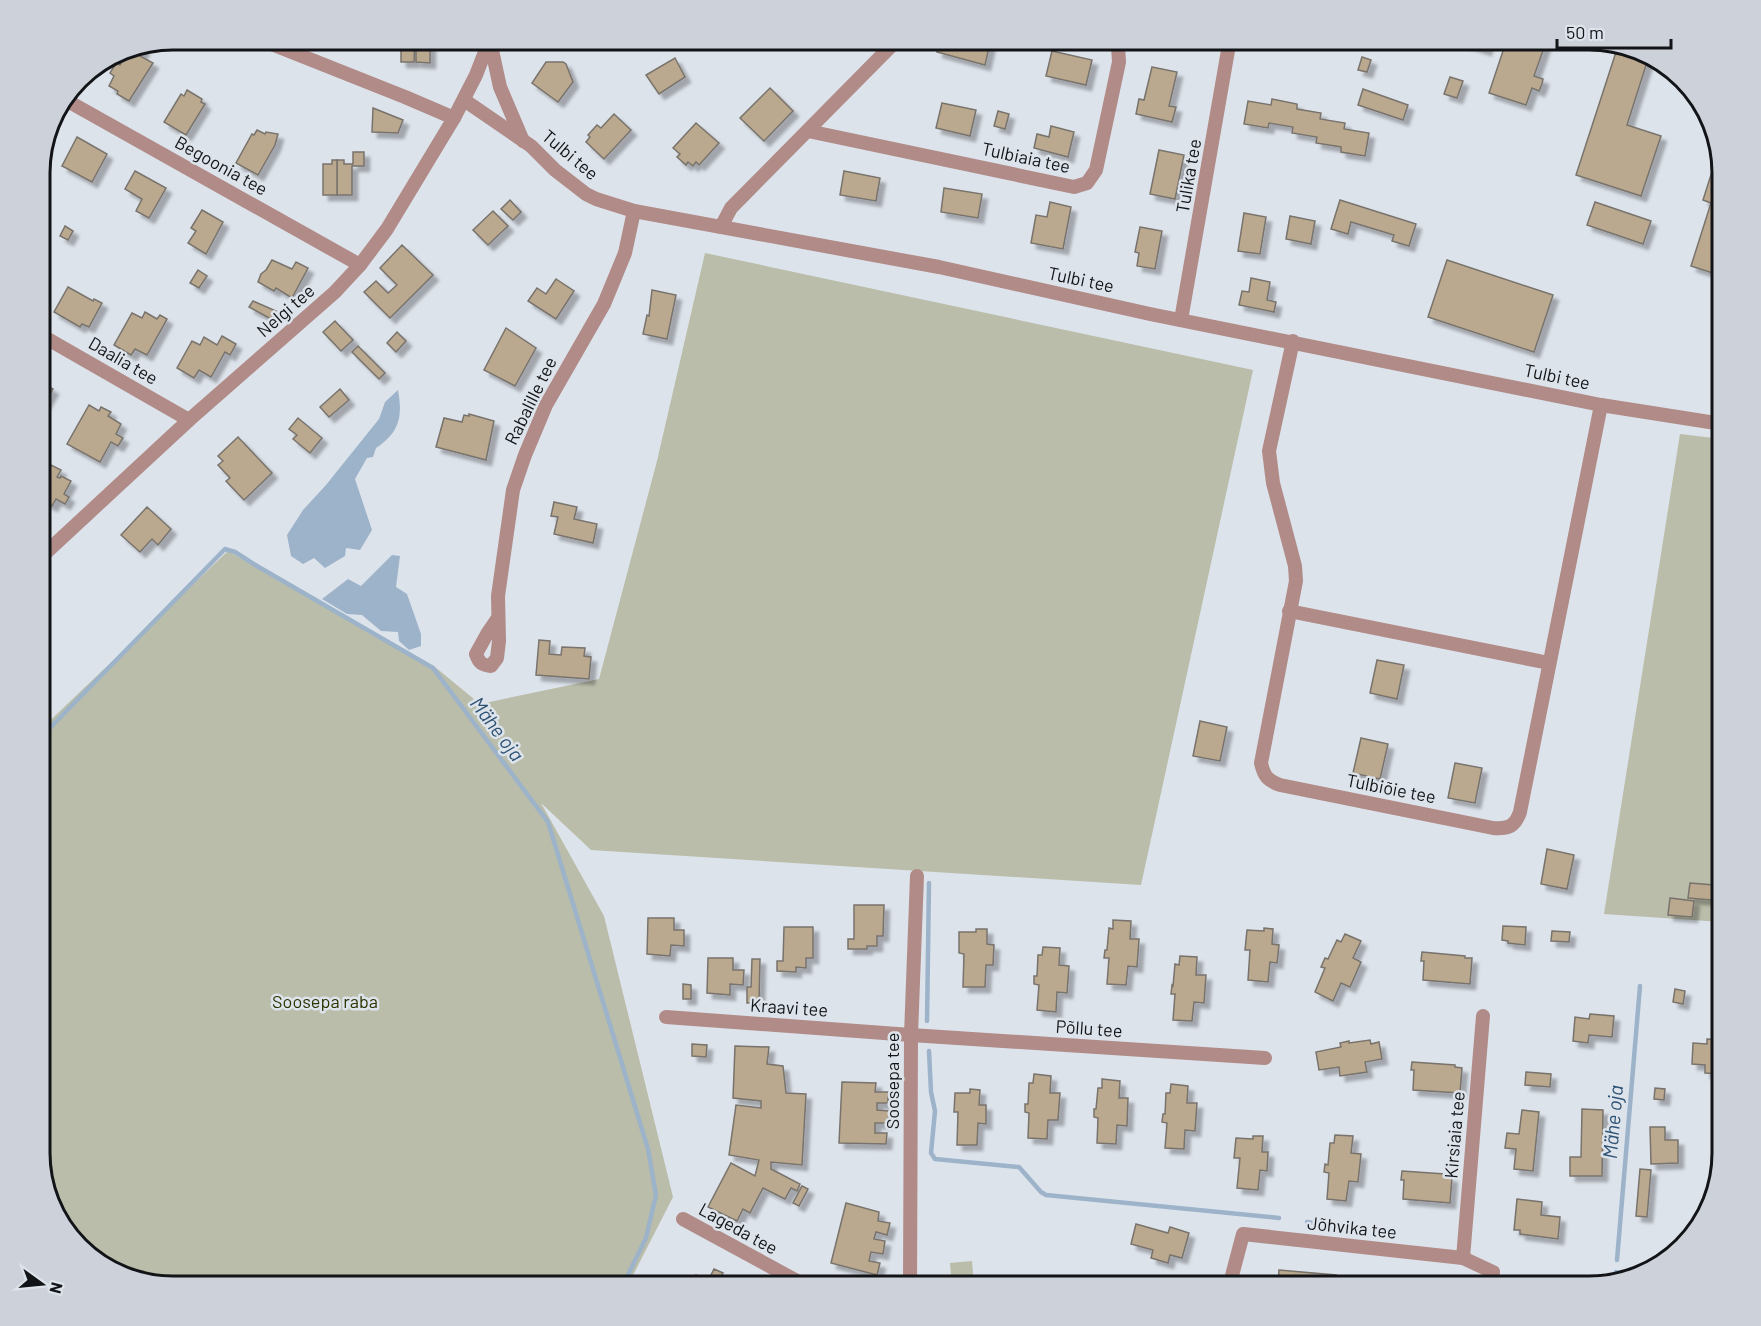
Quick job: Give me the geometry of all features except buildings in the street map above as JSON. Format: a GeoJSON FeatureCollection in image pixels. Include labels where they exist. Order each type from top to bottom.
{"type":"FeatureCollection","features":[{"type":"Feature","properties":{"kind":"street"},"geometry":{"type":"LineString","coordinates":[[287,50],[454,118]]}},
{"type":"Feature","properties":{"kind":"street","name":"Nelgi tee"},"geometry":{"type":"LineString","coordinates":[[50,549],[189,420],[335,292],[360,265],[387,229],[454,118],[486,50]]}},
{"type":"Feature","properties":{"kind":"street"},"geometry":{"type":"LineString","coordinates":[[492,50],[500,87],[523,141]]}},
{"type":"Feature","properties":{"kind":"street"},"geometry":{"type":"LineString","coordinates":[[721,227],[731,208],[887,50]]}},
{"type":"Feature","properties":{"kind":"street","name":"Tulbiaia tee"},"geometry":{"type":"LineString","coordinates":[[808,131],[1074,187],[1088,183],[1096,170],[1119,62],[1118,50]]}},
{"type":"Feature","properties":{"kind":"street","name":"Tulika tee"},"geometry":{"type":"LineString","coordinates":[[1181,320],[1228,50]]}},
{"type":"Feature","properties":{"kind":"street","name":"Tulbi tee"},"geometry":{"type":"LineString","coordinates":[[464,100],[523,141],[586,194],[634,211],[939,267],[1181,320],[1601,405],[1712,422]]}},
{"type":"Feature","properties":{"kind":"street","name":"Begoonia tee"},"geometry":{"type":"LineString","coordinates":[[71,103],[360,265]]}},
{"type":"Feature","properties":{"kind":"street","name":"Rabalille tee"},"geometry":{"type":"LineString","coordinates":[[498,618],[498,596],[506,523],[516,482],[546,405],[604,304],[625,253],[634,211]]}},
{"type":"Feature","properties":{"kind":"street","name":"Daalia tee"},"geometry":{"type":"LineString","coordinates":[[50,340],[189,420]]}},
{"type":"Feature","properties":{"kind":"street","name":"Tulbiõie tee"},"geometry":{"type":"LineString","coordinates":[[1293,341],[1269,451],[1273,483],[1296,581],[1261,763],[1268,781],[1280,785],[1493,828],[1509,828],[1514,824],[1520,812],[1601,405]]}},
{"type":"Feature","properties":{"kind":"street"},"geometry":{"type":"LineString","coordinates":[[1289,611],[1550,663]]}},
{"type":"Feature","properties":{"kind":"street","name":"Soosepa tee"},"geometry":{"type":"LineString","coordinates":[[910,1276],[911,1035],[917,876]]}},
{"type":"Feature","properties":{"kind":"street","name":"Kirsiaia tee"},"geometry":{"type":"LineString","coordinates":[[1463,1257],[1484,1016]]}},
{"type":"Feature","properties":{"kind":"street","name":"Kraavi tee"},"geometry":{"type":"LineString","coordinates":[[666,1017],[911,1035]]}},
{"type":"Feature","properties":{"kind":"street","name":"Põllu tee"},"geometry":{"type":"LineString","coordinates":[[911,1035],[1265,1058]]}},
{"type":"Feature","properties":{"kind":"street","name":"Lageda tee"},"geometry":{"type":"LineString","coordinates":[[683,1219],[788,1276]]}},
{"type":"Feature","properties":{"kind":"street","name":"Jõhvika tee"},"geometry":{"type":"LineString","coordinates":[[1232,1276],[1243,1234],[1463,1257],[1493,1272],[1492,1276]]}},
{"type":"Feature","properties":{"kind":"green space","name":"Soosepa raba"},"geometry":{"type":"Polygon","coordinates":[[[705,253],[1253,370],[1141,885],[591,850],[541,803],[604,916],[673,1197],[633,1276],[172,1276],[133,1270],[118,1264],[98,1251],[85,1241],[66,1215],[56,1193],[50,1162],[50,721],[228,551],[435,667],[480,704],[599,679],[657,461],[705,253]]]}},
{"type":"Feature","properties":{"kind":"green space"},"geometry":{"type":"Polygon","coordinates":[[[1680,434],[1712,438],[1712,921],[1604,914],[1680,434]]]}},
{"type":"Feature","properties":{"kind":"green space"},"geometry":{"type":"Polygon","coordinates":[[[972,1261],[973,1276],[951,1276],[950,1263],[972,1261]]]}},
{"type":"Feature","properties":{"kind":"water"},"geometry":{"type":"Polygon","coordinates":[[[398,390],[400,408],[398,424],[390,436],[376,448],[373,457],[367,458],[355,479],[372,530],[360,550],[346,548],[345,556],[325,568],[314,558],[303,564],[291,556],[287,535],[303,510],[379,419],[385,402],[398,390]]]}},
{"type":"Feature","properties":{"kind":"water"},"geometry":{"type":"Polygon","coordinates":[[[392,555],[400,556],[396,587],[407,594],[421,634],[421,646],[409,650],[399,641],[398,632],[381,631],[362,615],[347,614],[322,599],[348,579],[361,586],[392,555]]]}},
{"type":"Feature","properties":{"kind":"waterway","name":"Mähe oja"},"geometry":{"type":"LineString","coordinates":[[50,728],[225,549],[235,552],[433,668],[548,822],[648,1149],[656,1195],[646,1238],[627,1276]]}},
{"type":"Feature","properties":{"kind":"waterway"},"geometry":{"type":"LineString","coordinates":[[927,1021],[929,883]]}},
{"type":"Feature","properties":{"kind":"waterway","name":"Mähe oja"},"geometry":{"type":"LineString","coordinates":[[1617,1260],[1640,986]]}},
{"type":"Feature","properties":{"kind":"waterway"},"geometry":{"type":"LineString","coordinates":[[929,1051],[931,1092],[935,1111],[931,1153],[935,1159],[1019,1167],[1046,1195],[1279,1218]]}},
{"type":"Feature","properties":{"kind":"waterway"},"geometry":{"type":"LineString","coordinates":[[1307,1222],[1344,1227]]}}]}
